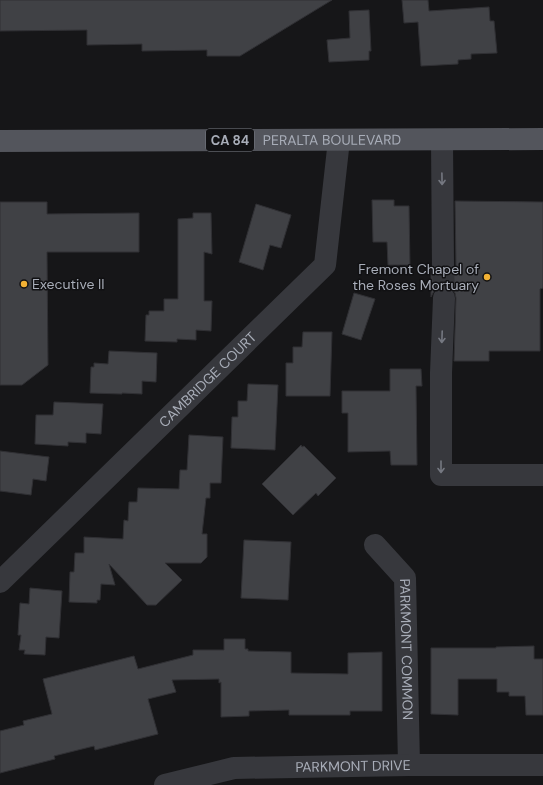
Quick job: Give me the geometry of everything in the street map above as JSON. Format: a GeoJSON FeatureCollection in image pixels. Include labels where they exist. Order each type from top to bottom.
{"type":"FeatureCollection","features":[{"type":"Feature","properties":{"kind":"main road","name":"PERALTA BOULEVARD"},"geometry":{"type":"LineString","coordinates":[[0,141],[543,139]]}},
{"type":"Feature","properties":{"kind":"street","name":"CAMBRIDGE COURT"},"geometry":{"type":"LineString","coordinates":[[0,582],[325,265],[339,140]]}},
{"type":"Feature","properties":{"kind":"street"},"geometry":{"type":"LineString","coordinates":[[442,140],[443,266]]}},
{"type":"Feature","properties":{"kind":"street"},"geometry":{"type":"LineString","coordinates":[[444,298],[441,373],[442,475],[543,475]]}},
{"type":"Feature","properties":{"kind":"street","name":"PARKMONT COMMON"},"geometry":{"type":"LineString","coordinates":[[375,545],[405,578],[409,765]]}},
{"type":"Feature","properties":{"kind":"street","name":"PARKMONT DRIVE"},"geometry":{"type":"LineString","coordinates":[[165,785],[234,768],[409,765],[543,765]]}},
{"type":"Feature","properties":{"kind":"building"},"geometry":{"type":"Polygon","coordinates":[[[0,0],[332,0],[240,56],[207,56],[207,50],[142,51],[142,44],[87,45],[87,30],[0,31],[0,0]]]}},
{"type":"Feature","properties":{"kind":"building"},"geometry":{"type":"Polygon","coordinates":[[[402,0],[428,0],[429,11],[489,7],[490,21],[494,21],[497,53],[471,54],[471,59],[458,60],[458,64],[421,66],[418,22],[404,23],[402,0]]]}},
{"type":"Feature","properties":{"kind":"building"},"geometry":{"type":"Polygon","coordinates":[[[369,10],[371,51],[369,51],[369,60],[329,62],[327,40],[350,38],[349,11],[369,10]]]}},
{"type":"Feature","properties":{"kind":"building"},"geometry":{"type":"Polygon","coordinates":[[[372,200],[394,200],[394,206],[409,206],[410,265],[388,265],[387,242],[373,242],[372,200]]]}},
{"type":"Feature","properties":{"kind":"building","name":"Fremont Chapel of the Roses Mortuary"},"geometry":{"type":"Polygon","coordinates":[[[455,201],[543,202],[543,288],[540,289],[540,351],[489,351],[489,361],[454,361],[455,293],[451,288],[444,286],[438,287],[431,297],[431,270],[437,277],[443,278],[449,277],[454,272],[456,266],[455,201]]]}},
{"type":"Feature","properties":{"kind":"building","name":"Executive II"},"geometry":{"type":"Polygon","coordinates":[[[0,202],[47,202],[47,214],[139,213],[139,252],[47,252],[48,365],[22,385],[0,385],[0,202]]]}},
{"type":"Feature","properties":{"kind":"building"},"geometry":{"type":"Polygon","coordinates":[[[256,204],[291,215],[281,248],[270,245],[263,270],[239,262],[256,204]]]}},
{"type":"Feature","properties":{"kind":"building"},"geometry":{"type":"Polygon","coordinates":[[[193,213],[211,213],[212,254],[204,252],[204,301],[212,301],[211,331],[196,330],[196,340],[177,339],[177,342],[145,341],[146,315],[149,315],[149,311],[164,311],[164,299],[178,299],[178,219],[193,218],[193,213]]]}},
{"type":"Feature","properties":{"kind":"building"},"geometry":{"type":"Polygon","coordinates":[[[354,293],[375,299],[361,340],[342,334],[354,293]]]}},
{"type":"Feature","properties":{"kind":"building"},"geometry":{"type":"Polygon","coordinates":[[[303,332],[332,332],[330,396],[286,396],[286,363],[293,363],[293,347],[302,347],[303,332]]]}},
{"type":"Feature","properties":{"kind":"building"},"geometry":{"type":"Polygon","coordinates":[[[109,351],[157,353],[156,382],[142,381],[142,394],[90,393],[91,367],[94,367],[94,363],[108,364],[109,351]]]}},
{"type":"Feature","properties":{"kind":"building"},"geometry":{"type":"Polygon","coordinates":[[[390,369],[421,369],[422,386],[416,386],[417,465],[391,465],[390,451],[348,452],[348,413],[342,413],[342,391],[390,391],[390,369]]]}},
{"type":"Feature","properties":{"kind":"building"},"geometry":{"type":"Polygon","coordinates":[[[248,384],[278,385],[275,450],[231,448],[232,417],[238,417],[238,401],[247,401],[248,384]]]}},
{"type":"Feature","properties":{"kind":"building"},"geometry":{"type":"Polygon","coordinates":[[[54,402],[103,404],[101,434],[86,433],[86,443],[68,442],[68,446],[35,444],[36,415],[53,415],[54,402]]]}},
{"type":"Feature","properties":{"kind":"building"},"geometry":{"type":"Polygon","coordinates":[[[189,435],[223,437],[221,483],[210,483],[210,498],[206,498],[202,534],[207,534],[207,557],[201,563],[165,563],[182,580],[156,605],[147,605],[109,564],[115,585],[101,584],[100,600],[97,600],[97,603],[69,602],[70,572],[74,572],[75,553],[84,553],[84,537],[123,539],[124,520],[128,521],[129,502],[137,502],[138,488],[179,489],[180,470],[187,470],[189,435]]]}},
{"type":"Feature","properties":{"kind":"building"},"geometry":{"type":"Polygon","coordinates":[[[301,445],[302,447],[304,446],[336,478],[318,496],[316,493],[293,515],[262,484],[301,445]]]}},
{"type":"Feature","properties":{"kind":"building"},"geometry":{"type":"Polygon","coordinates":[[[0,451],[49,457],[46,481],[33,479],[31,495],[0,491],[0,451]]]}},
{"type":"Feature","properties":{"kind":"building"},"geometry":{"type":"Polygon","coordinates":[[[244,540],[291,542],[288,600],[241,598],[244,540]]]}},
{"type":"Feature","properties":{"kind":"building"},"geometry":{"type":"Polygon","coordinates":[[[30,588],[62,591],[59,638],[46,637],[45,655],[24,654],[25,650],[19,650],[21,635],[18,635],[20,603],[29,604],[30,588]]]}},
{"type":"Feature","properties":{"kind":"building"},"geometry":{"type":"Polygon","coordinates":[[[224,639],[245,639],[245,649],[248,649],[248,651],[291,652],[291,673],[348,674],[348,653],[382,652],[382,711],[350,711],[350,715],[289,715],[289,710],[249,711],[249,716],[221,717],[221,682],[219,683],[219,679],[172,680],[176,692],[148,699],[158,734],[95,750],[94,746],[54,756],[55,759],[0,773],[0,731],[24,725],[23,721],[52,714],[43,679],[134,656],[138,669],[193,655],[193,650],[224,650],[224,639]]]}},
{"type":"Feature","properties":{"kind":"building"},"geometry":{"type":"Polygon","coordinates":[[[534,646],[534,659],[543,659],[543,715],[526,715],[525,696],[509,696],[509,692],[497,692],[497,679],[458,679],[458,715],[431,714],[431,648],[496,648],[534,646]]]}},
{"type":"Feature","properties":{"kind":"tunnel"},"geometry":{"type":"LineString","coordinates":[[443,266],[444,298]]}},
{"type":"Feature","properties":{"kind":"place","name":"Fremont Chapel of the Roses Mortuary"},"geometry":{"type":"Point","coordinates":[487,277]}},
{"type":"Feature","properties":{"kind":"place","name":"Executive II"},"geometry":{"type":"Point","coordinates":[24,284]}}]}
